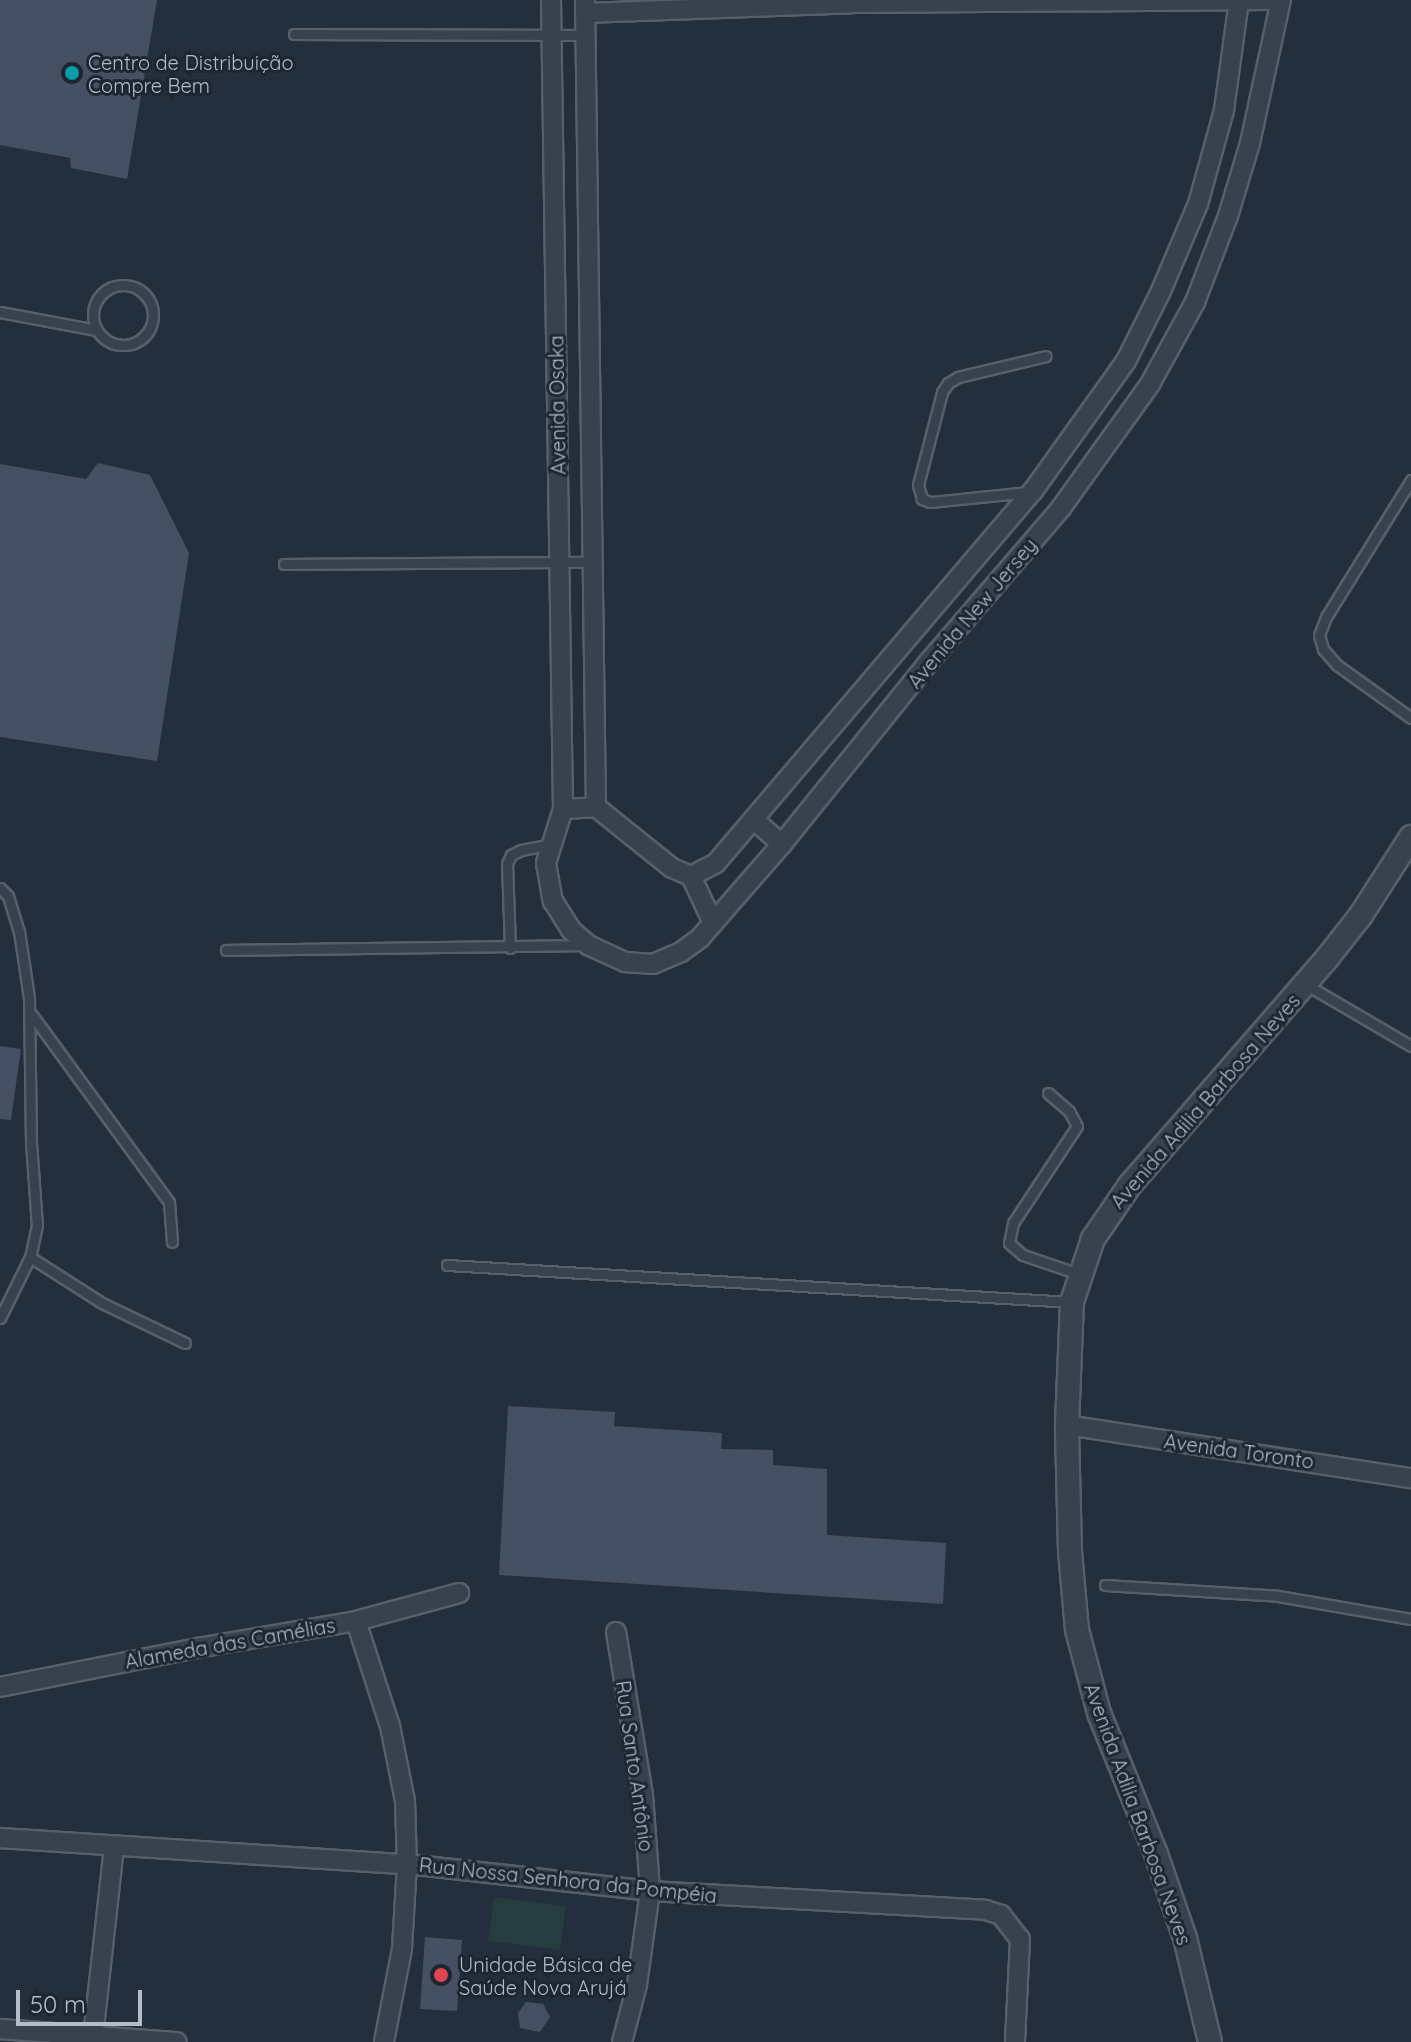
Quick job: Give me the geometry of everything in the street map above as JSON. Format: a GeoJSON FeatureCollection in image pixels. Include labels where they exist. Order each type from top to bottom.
{"type":"FeatureCollection","features":[{"type":"Feature","properties":{"kind":"street","name":"Avenida Osaka"},"geometry":{"type":"LineString","coordinates":[[551,0],[563,809]]}},
{"type":"Feature","properties":{"kind":"street"},"geometry":{"type":"LineString","coordinates":[[585,6],[1268,0]]}},
{"type":"Feature","properties":{"kind":"street","name":"Avenida New Jersey"},"geometry":{"type":"LineString","coordinates":[[563,809],[546,863],[553,901],[571,930],[588,945],[625,962],[653,964],[681,952],[713,923],[782,844],[927,664],[1061,508],[1150,384],[1195,302],[1228,216],[1250,143],[1281,0]]}},
{"type":"Feature","properties":{"kind":"street","name":"Avenida New Jersey"},"geometry":{"type":"LineString","coordinates":[[691,876],[716,863],[731,848],[1033,491],[1126,361],[1161,291],[1198,204],[1224,110],[1239,1]]}},
{"type":"Feature","properties":{"kind":"street","name":"Avenida Osaka"},"geometry":{"type":"LineString","coordinates":[[585,6],[596,807]]}},
{"type":"Feature","properties":{"kind":"street"},"geometry":{"type":"LineString","coordinates":[[554,198],[587,198]]}},
{"type":"Feature","properties":{"kind":"street"},"geometry":{"type":"LineString","coordinates":[[1198,204],[1228,216]]}},
{"type":"Feature","properties":{"kind":"street"},"geometry":{"type":"LineString","coordinates":[[555,288],[589,287]]}},
{"type":"Feature","properties":{"kind":"street"},"geometry":{"type":"LineString","coordinates":[[1126,361],[1150,384]]}},
{"type":"Feature","properties":{"kind":"street"},"geometry":{"type":"LineString","coordinates":[[557,412],[591,413]]}},
{"type":"Feature","properties":{"kind":"street"},"geometry":{"type":"LineString","coordinates":[[1033,491],[1061,508]]}},
{"type":"Feature","properties":{"kind":"street"},"geometry":{"type":"LineString","coordinates":[[563,809],[596,807],[672,868],[691,876],[713,923]]}},
{"type":"Feature","properties":{"kind":"street"},"geometry":{"type":"LineString","coordinates":[[754,820],[782,844]]}},
{"type":"Feature","properties":{"kind":"street","name":"Avenida Adilia Barbosa Neves"},"geometry":{"type":"LineString","coordinates":[[1210,2042],[1185,1938],[1156,1854],[1099,1713],[1077,1630],[1070,1552],[1067,1425],[1072,1302],[1093,1239],[1130,1185],[1361,915],[1411,837]]}},
{"type":"Feature","properties":{"kind":"street","name":"Avenida Toronto"},"geometry":{"type":"LineString","coordinates":[[1067,1425],[1411,1478]]}},
{"type":"Feature","properties":{"kind":"street","name":"Alameda das Camélias"},"geometry":{"type":"LineString","coordinates":[[0,1687],[197,1648],[356,1621],[459,1593]]}},
{"type":"Feature","properties":{"kind":"street"},"geometry":{"type":"LineString","coordinates":[[356,1621],[390,1726],[405,1801],[407,1864],[402,1949],[384,2042]]}},
{"type":"Feature","properties":{"kind":"street","name":"Rua Santo Antônio"},"geometry":{"type":"LineString","coordinates":[[616,1632],[643,1795],[650,1891],[639,1972],[622,2042]]}},
{"type":"Feature","properties":{"kind":"street","name":"Rua Nossa Senhora da Pompéia"},"geometry":{"type":"LineString","coordinates":[[0,1838],[407,1864],[650,1891],[985,1910],[1001,1915],[1020,1939],[1015,2042]]}},
{"type":"Feature","properties":{"kind":"street"},"geometry":{"type":"LineString","coordinates":[[93,2037],[114,1846]]}},
{"type":"Feature","properties":{"kind":"street"},"geometry":{"type":"LineString","coordinates":[[0,2029],[177,2042]]}},
{"type":"Feature","properties":{"kind":"lane"},"geometry":{"type":"LineString","coordinates":[[294,34],[585,35]]}},
{"type":"Feature","properties":{"kind":"lane"},"geometry":{"type":"LineString","coordinates":[[0,312],[96,330],[108,342],[134,343],[151,325],[149,299],[137,287],[111,286],[94,305],[96,330]]}},
{"type":"Feature","properties":{"kind":"lane"},"geometry":{"type":"LineString","coordinates":[[1033,491],[930,502],[922,499],[918,485],[948,383],[1046,356]]}},
{"type":"Feature","properties":{"kind":"lane"},"geometry":{"type":"LineString","coordinates":[[1411,480],[1326,617],[1319,635],[1323,649],[1337,665],[1411,718]]}},
{"type":"Feature","properties":{"kind":"lane"},"geometry":{"type":"LineString","coordinates":[[284,564],[592,562]]}},
{"type":"Feature","properties":{"kind":"lane"},"geometry":{"type":"LineString","coordinates":[[510,948],[507,864],[511,855],[521,850],[552,844]]}},
{"type":"Feature","properties":{"kind":"lane"},"geometry":{"type":"LineString","coordinates":[[0,888],[8,896],[19,931],[30,1012],[31,1142],[37,1225],[30,1257],[0,1318]]}},
{"type":"Feature","properties":{"kind":"lane"},"geometry":{"type":"LineString","coordinates":[[226,950],[588,945]]}},
{"type":"Feature","properties":{"kind":"lane"},"geometry":{"type":"LineString","coordinates":[[1305,984],[1411,1046]]}},
{"type":"Feature","properties":{"kind":"lane"},"geometry":{"type":"LineString","coordinates":[[30,1012],[169,1202],[172,1242]]}},
{"type":"Feature","properties":{"kind":"lane"},"geometry":{"type":"LineString","coordinates":[[1048,1093],[1069,1111],[1077,1126],[1013,1223],[1009,1243],[1023,1255],[1079,1274]]}},
{"type":"Feature","properties":{"kind":"lane"},"geometry":{"type":"LineString","coordinates":[[30,1257],[102,1303],[185,1343]]}},
{"type":"Feature","properties":{"kind":"lane"},"geometry":{"type":"LineString","coordinates":[[447,1265],[1072,1302]]}},
{"type":"Feature","properties":{"kind":"lane"},"geometry":{"type":"LineString","coordinates":[[1105,1585],[1278,1596],[1411,1619]]}},
{"type":"Feature","properties":{"kind":"green space"},"geometry":{"type":"Polygon","coordinates":[[[494,1897],[566,1906],[560,1950],[488,1941],[494,1897]]]}},
{"type":"Feature","properties":{"kind":"building","name":"Centro de Distribuição Compre Bem"},"geometry":{"type":"Polygon","coordinates":[[[0,0],[157,0],[127,179],[71,168],[70,158],[0,145],[0,0]]]}},
{"type":"Feature","properties":{"kind":"building"},"geometry":{"type":"Polygon","coordinates":[[[98,463],[150,475],[189,553],[157,761],[0,737],[0,464],[86,479],[98,463]]]}},
{"type":"Feature","properties":{"kind":"building"},"geometry":{"type":"Polygon","coordinates":[[[0,1046],[21,1049],[11,1120],[0,1119],[0,1046]]]}},
{"type":"Feature","properties":{"kind":"building"},"geometry":{"type":"Polygon","coordinates":[[[508,1406],[615,1412],[614,1426],[722,1433],[721,1449],[773,1450],[773,1465],[827,1469],[827,1535],[946,1543],[943,1604],[499,1575],[508,1406]]]}},
{"type":"Feature","properties":{"kind":"building","name":"Unidade Básica de Saúde Nova Arujá"},"geometry":{"type":"Polygon","coordinates":[[[425,1937],[462,1940],[457,2011],[420,2009],[425,1937]]]}},
{"type":"Feature","properties":{"kind":"building"},"geometry":{"type":"Polygon","coordinates":[[[526,2002],[543,2004],[550,2017],[540,2032],[520,2028],[518,2013],[526,2002]]]}},
{"type":"Feature","properties":{"kind":"place","name":"Centro de Distribuição Compre Bem"},"geometry":{"type":"Point","coordinates":[72,73]}},
{"type":"Feature","properties":{"kind":"place","name":"Unidade Básica de Saúde Nova Arujá"},"geometry":{"type":"Point","coordinates":[441,1975]}}]}
